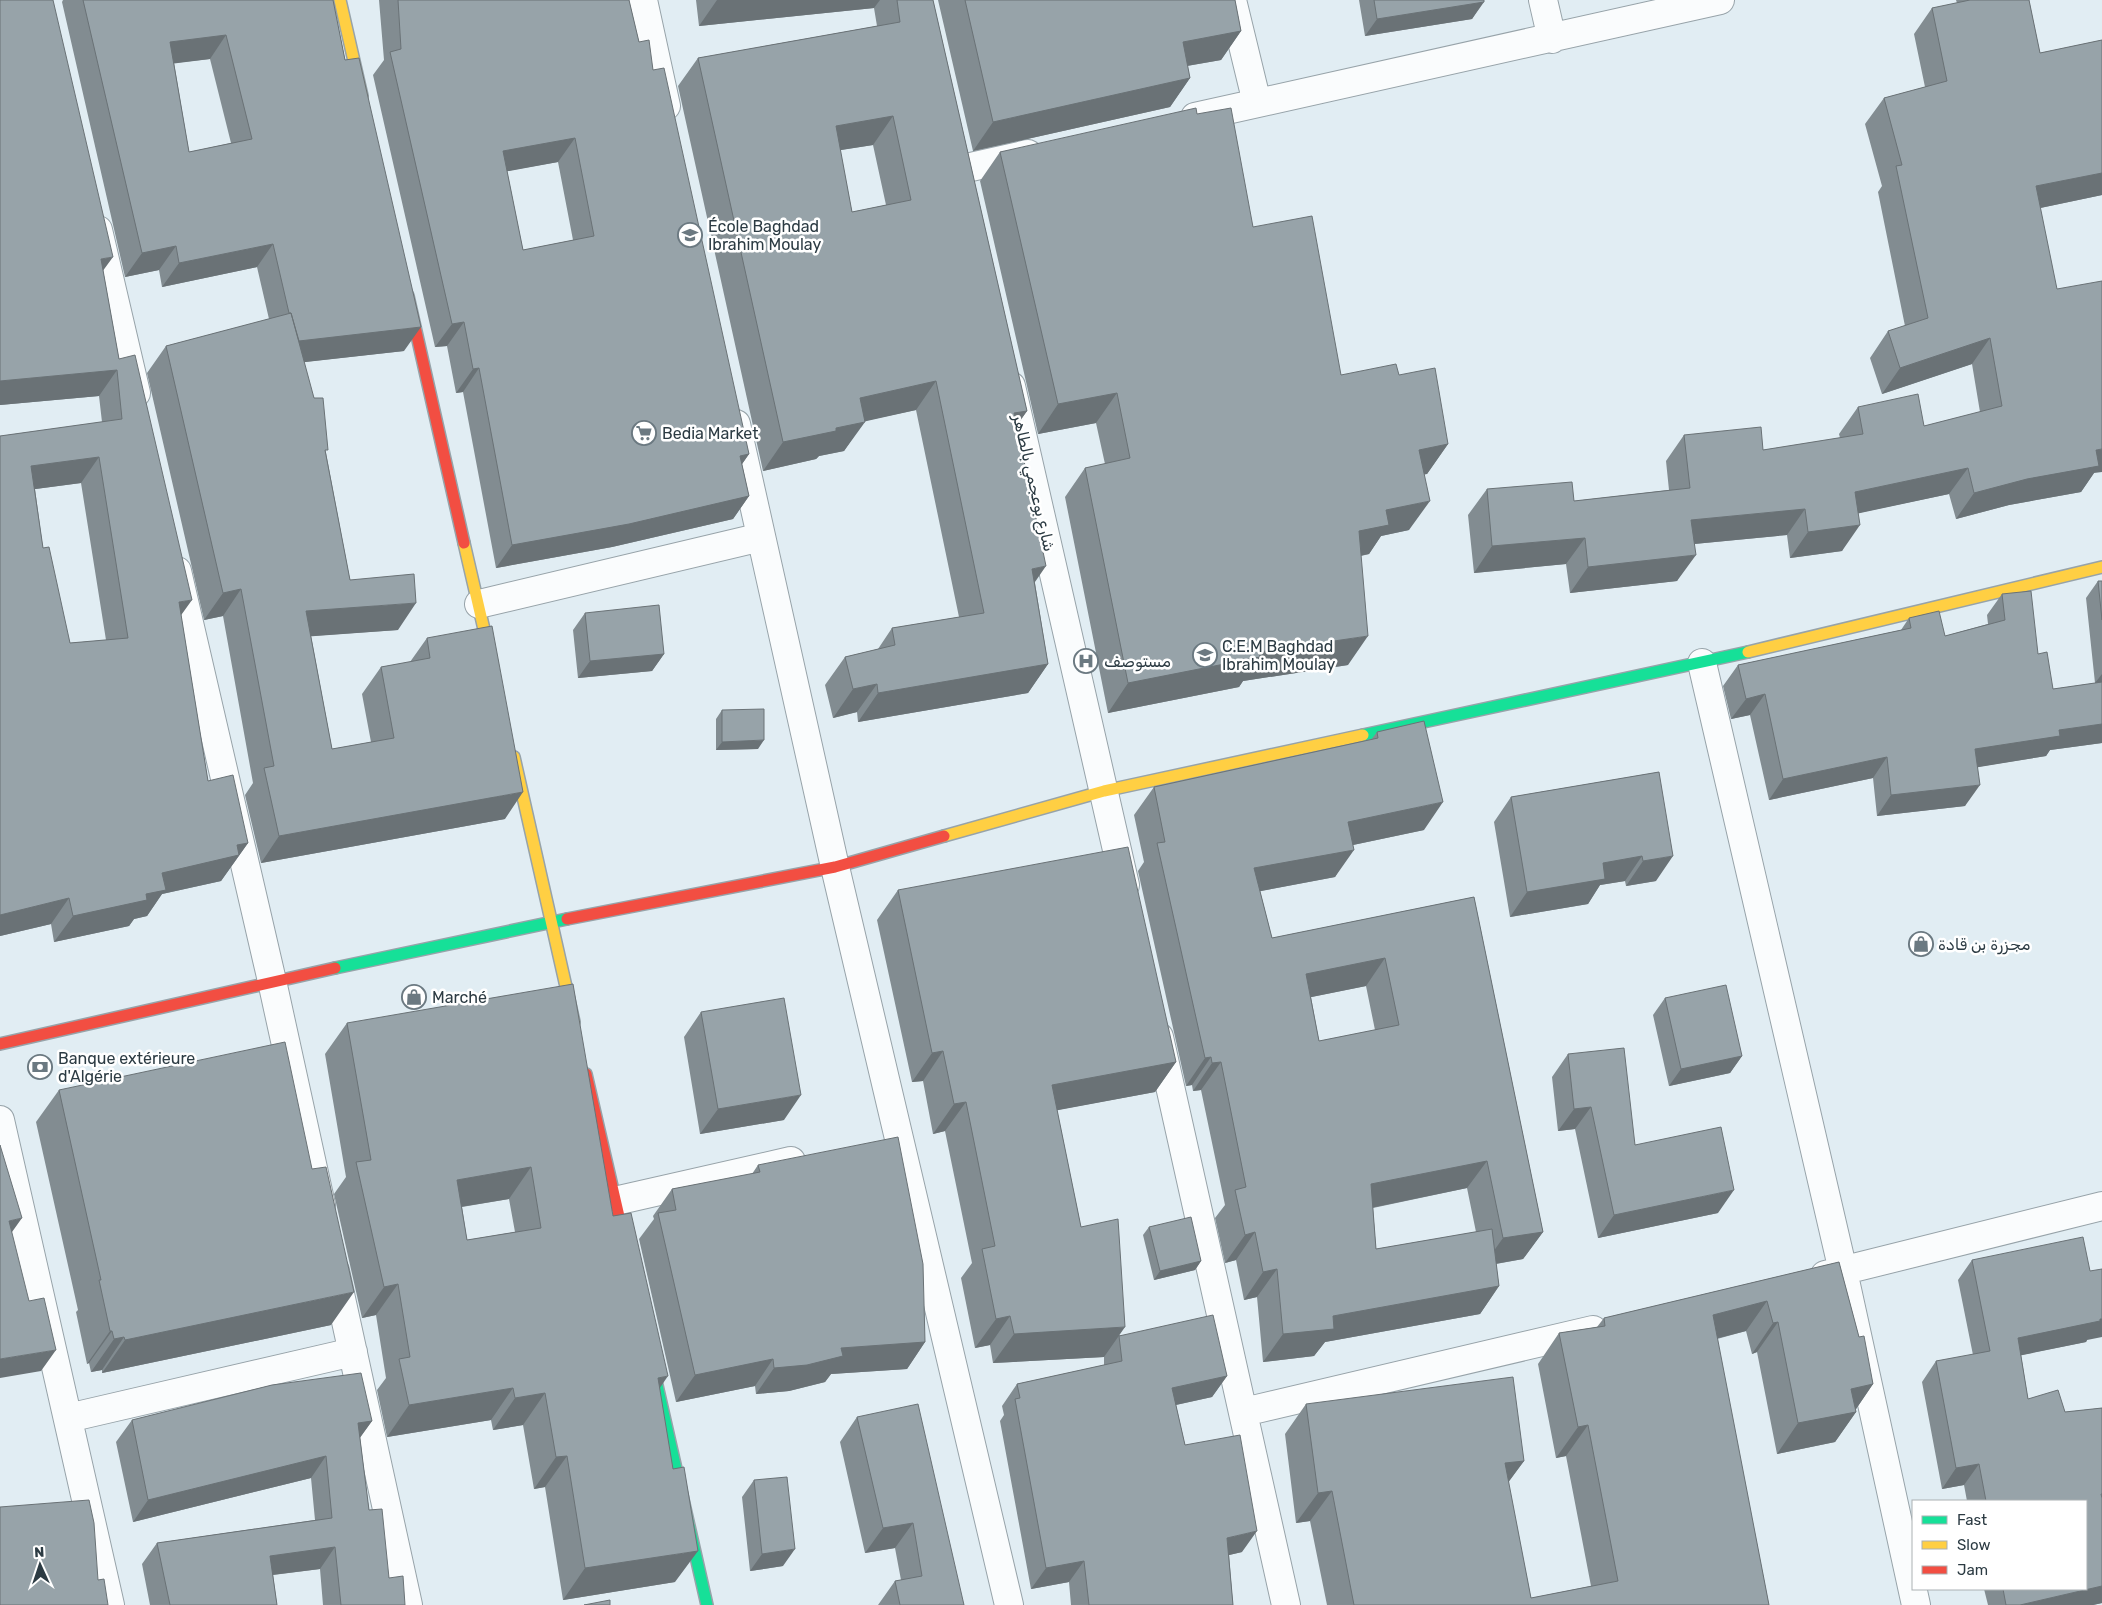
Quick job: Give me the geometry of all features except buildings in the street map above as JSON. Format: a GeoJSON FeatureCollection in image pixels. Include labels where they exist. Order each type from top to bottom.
{"type":"FeatureCollection","features":[{"type":"Feature","properties":{"kind":"main road"},"geometry":{"type":"LineString","coordinates":[[340,0],[364,107]]}},
{"type":"Feature","properties":{"kind":"main road"},"geometry":{"type":"LineString","coordinates":[[405,283],[494,672]]}},
{"type":"Feature","properties":{"kind":"main road"},"geometry":{"type":"LineString","coordinates":[[0,1044],[272,982],[552,922],[835,868],[1104,791],[1702,663],[2102,568]]}},
{"type":"Feature","properties":{"kind":"main road"},"geometry":{"type":"LineString","coordinates":[[512,749],[578,1038]]}},
{"type":"Feature","properties":{"kind":"main road"},"geometry":{"type":"LineString","coordinates":[[585,1066],[628,1259]]}},
{"type":"Feature","properties":{"kind":"main road"},"geometry":{"type":"LineString","coordinates":[[652,1364],[707,1605]]}},
{"type":"Feature","properties":{"kind":"street"},"geometry":{"type":"LineString","coordinates":[[642,0],[672,134]]}},
{"type":"Feature","properties":{"kind":"street"},"geometry":{"type":"LineString","coordinates":[[1232,0],[1257,104]]}},
{"type":"Feature","properties":{"kind":"street"},"geometry":{"type":"LineString","coordinates":[[1543,0],[1552,39]]}},
{"type":"Feature","properties":{"kind":"street"},"geometry":{"type":"LineString","coordinates":[[1171,122],[1552,39],[1720,0]]}},
{"type":"Feature","properties":{"kind":"street"},"geometry":{"type":"LineString","coordinates":[[955,141],[964,179],[1057,148]]}},
{"type":"Feature","properties":{"kind":"street"},"geometry":{"type":"LineString","coordinates":[[92,204],[142,418]]}},
{"type":"Feature","properties":{"kind":"street","name":"شارع بوعجمي بالطاهر"},"geometry":{"type":"LineString","coordinates":[[1006,364],[1130,906]]}},
{"type":"Feature","properties":{"kind":"street"},"geometry":{"type":"LineString","coordinates":[[732,403],[835,868],[1009,1605]]}},
{"type":"Feature","properties":{"kind":"street"},"geometry":{"type":"LineString","coordinates":[[479,604],[762,537]]}},
{"type":"Feature","properties":{"kind":"street"},"geometry":{"type":"LineString","coordinates":[[171,544],[272,982],[408,1605]]}},
{"type":"Feature","properties":{"kind":"street"},"geometry":{"type":"LineString","coordinates":[[1702,663],[1843,1271],[1912,1587]]}},
{"type":"Feature","properties":{"kind":"street"},"geometry":{"type":"LineString","coordinates":[[1153,1011],[1286,1605]]}},
{"type":"Feature","properties":{"kind":"street"},"geometry":{"type":"LineString","coordinates":[[0,1120],[110,1605]]}},
{"type":"Feature","properties":{"kind":"street"},"geometry":{"type":"LineString","coordinates":[[872,1143],[900,1137]]}},
{"type":"Feature","properties":{"kind":"street"},"geometry":{"type":"LineString","coordinates":[[615,1201],[814,1156]]}},
{"type":"Feature","properties":{"kind":"street"},"geometry":{"type":"LineString","coordinates":[[1804,1280],[2102,1206]]}},
{"type":"Feature","properties":{"kind":"street"},"geometry":{"type":"LineString","coordinates":[[1244,1412],[1621,1323]]}},
{"type":"Feature","properties":{"kind":"street"},"geometry":{"type":"LineString","coordinates":[[68,1418],[353,1352]]}},
{"type":"Feature","properties":{"kind":"street"},"geometry":{"type":"LineString","coordinates":[[1913,1590],[1916,1605]]}},
{"type":"Feature","properties":{"kind":"traffic: fast"},"geometry":{"type":"LineString","coordinates":[[1363,735],[1748,652]]}},
{"type":"Feature","properties":{"kind":"traffic: fast"},"geometry":{"type":"LineString","coordinates":[[335,968],[567,919]]}},
{"type":"Feature","properties":{"kind":"traffic: fast"},"geometry":{"type":"LineString","coordinates":[[656,1381],[707,1605]]}},
{"type":"Feature","properties":{"kind":"traffic: slow"},"geometry":{"type":"LineString","coordinates":[[340,0],[362,96]]}},
{"type":"Feature","properties":{"kind":"traffic: slow"},"geometry":{"type":"LineString","coordinates":[[464,543],[492,664]]}},
{"type":"Feature","properties":{"kind":"traffic: slow"},"geometry":{"type":"LineString","coordinates":[[1748,652],[2102,567]]}},
{"type":"Feature","properties":{"kind":"traffic: slow"},"geometry":{"type":"LineString","coordinates":[[944,836],[1104,791],[1363,735]]}},
{"type":"Feature","properties":{"kind":"traffic: slow"},"geometry":{"type":"LineString","coordinates":[[514,757],[574,1022]]}},
{"type":"Feature","properties":{"kind":"traffic: jam"},"geometry":{"type":"LineString","coordinates":[[408,296],[464,543]]}},
{"type":"Feature","properties":{"kind":"traffic: jam"},"geometry":{"type":"LineString","coordinates":[[567,919],[835,867],[944,836]]}},
{"type":"Feature","properties":{"kind":"traffic: jam"},"geometry":{"type":"LineString","coordinates":[[0,1044],[335,968]]}},
{"type":"Feature","properties":{"kind":"traffic: jam"},"geometry":{"type":"LineString","coordinates":[[586,1074],[627,1251]]}},
{"type":"Feature","properties":{"kind":"place","name":"École Baghdad Ibrahim Moulay"},"geometry":{"type":"Point","coordinates":[690,235]}},
{"type":"Feature","properties":{"kind":"place","name":"Bedia Market"},"geometry":{"type":"Point","coordinates":[644,433]}},
{"type":"Feature","properties":{"kind":"place","name":"C.E.M Baghdad Ibrahim Moulay"},"geometry":{"type":"Point","coordinates":[1205,655]}},
{"type":"Feature","properties":{"kind":"place","name":"مستوصف"},"geometry":{"type":"Point","coordinates":[1086,661]}},
{"type":"Feature","properties":{"kind":"place","name":"مجزرة بن قادة"},"geometry":{"type":"Point","coordinates":[1921,944]}},
{"type":"Feature","properties":{"kind":"place","name":"Marché"},"geometry":{"type":"Point","coordinates":[414,997]}},
{"type":"Feature","properties":{"kind":"place","name":"Banque extérieure d'Algérie"},"geometry":{"type":"Point","coordinates":[40,1067]}}]}
